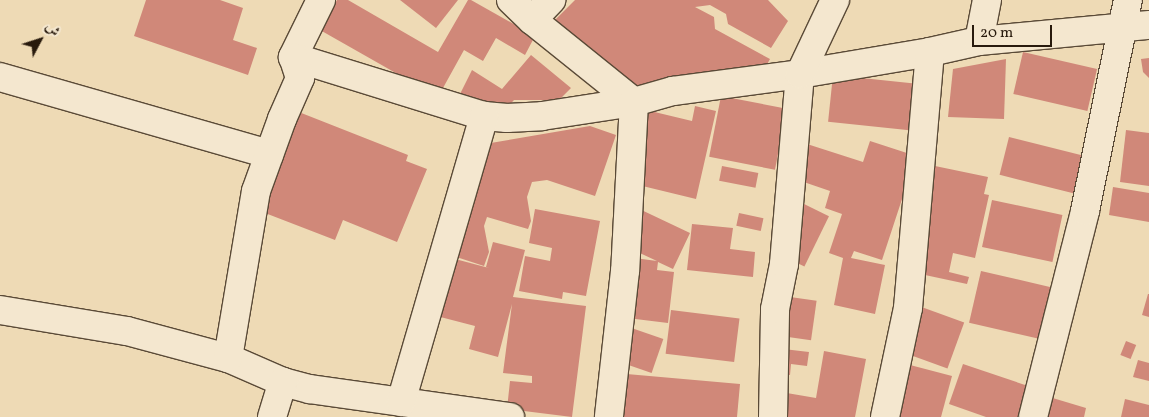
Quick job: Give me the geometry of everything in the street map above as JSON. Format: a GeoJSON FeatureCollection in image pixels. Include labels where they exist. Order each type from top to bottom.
{"type":"FeatureCollection","features":[{"type":"Feature","properties":{"kind":"street"},"geometry":{"type":"LineString","coordinates":[[228,358],[256,191],[300,78],[293,57],[321,0]]}},
{"type":"Feature","properties":{"kind":"street"},"geometry":{"type":"LineString","coordinates":[[511,0],[532,20],[634,102]]}},
{"type":"Feature","properties":{"kind":"street"},"geometry":{"type":"LineString","coordinates":[[532,20],[551,0]]}},
{"type":"Feature","properties":{"kind":"street"},"geometry":{"type":"LineString","coordinates":[[773,417],[775,309],[784,264],[800,74],[835,0]]}},
{"type":"Feature","properties":{"kind":"street"},"geometry":{"type":"LineString","coordinates":[[979,41],[987,0]]}},
{"type":"Feature","properties":{"kind":"street"},"geometry":{"type":"LineString","coordinates":[[1033,417],[1085,211],[1128,0]]}},
{"type":"Feature","properties":{"kind":"street"},"geometry":{"type":"LineString","coordinates":[[293,57],[484,116],[507,118],[542,116],[634,102],[672,91],[800,74],[930,52],[979,41],[1149,25]]}},
{"type":"Feature","properties":{"kind":"street"},"geometry":{"type":"LineString","coordinates":[[885,417],[908,308],[930,52]]}},
{"type":"Feature","properties":{"kind":"street"},"geometry":{"type":"LineString","coordinates":[[0,77],[269,154]]}},
{"type":"Feature","properties":{"kind":"street"},"geometry":{"type":"LineString","coordinates":[[609,417],[625,271],[634,102]]}},
{"type":"Feature","properties":{"kind":"street"},"geometry":{"type":"LineString","coordinates":[[386,406],[484,116]]}},
{"type":"Feature","properties":{"kind":"street"},"geometry":{"type":"LineString","coordinates":[[0,310],[127,331],[228,358],[283,382],[386,406],[510,417]]}},
{"type":"Feature","properties":{"kind":"street"},"geometry":{"type":"LineString","coordinates":[[272,417],[283,382]]}},
{"type":"Feature","properties":{"kind":"building"},"geometry":{"type":"Polygon","coordinates":[[[146,0],[220,0],[243,8],[233,40],[257,48],[248,75],[134,36],[146,0]]]}},
{"type":"Feature","properties":{"kind":"building"},"geometry":{"type":"Polygon","coordinates":[[[337,0],[348,0],[438,52],[468,0],[535,36],[525,55],[496,38],[483,61],[464,50],[438,97],[320,30],[337,0]]]}},
{"type":"Feature","properties":{"kind":"building"},"geometry":{"type":"Polygon","coordinates":[[[400,0],[458,0],[436,28],[400,0]]]}},
{"type":"Feature","properties":{"kind":"building"},"geometry":{"type":"Polygon","coordinates":[[[575,0],[768,0],[788,21],[771,48],[728,24],[726,14],[710,5],[695,7],[714,17],[715,29],[770,59],[764,70],[628,89],[552,23],[575,0]]]}},
{"type":"Feature","properties":{"kind":"building"},"geometry":{"type":"Polygon","coordinates":[[[1023,52],[1097,69],[1087,111],[1013,94],[1023,52]]]}},
{"type":"Feature","properties":{"kind":"building"},"geometry":{"type":"Polygon","coordinates":[[[531,55],[571,88],[559,100],[514,100],[501,114],[456,102],[472,70],[502,89],[531,55]]]}},
{"type":"Feature","properties":{"kind":"building"},"geometry":{"type":"Polygon","coordinates":[[[1149,58],[1149,78],[1143,72],[1141,59],[1149,58]]]}},
{"type":"Feature","properties":{"kind":"building"},"geometry":{"type":"Polygon","coordinates":[[[1006,59],[1004,119],[948,117],[953,69],[1006,59]]]}},
{"type":"Feature","properties":{"kind":"building"},"geometry":{"type":"Polygon","coordinates":[[[833,75],[933,86],[929,132],[828,122],[833,75]]]}},
{"type":"Feature","properties":{"kind":"building"},"geometry":{"type":"Polygon","coordinates":[[[721,96],[787,109],[775,170],[709,157],[721,96]]]}},
{"type":"Feature","properties":{"kind":"building"},"geometry":{"type":"Polygon","coordinates":[[[281,105],[408,155],[406,161],[427,169],[397,242],[343,220],[335,240],[242,204],[281,105]]]}},
{"type":"Feature","properties":{"kind":"building"},"geometry":{"type":"Polygon","coordinates":[[[695,106],[716,111],[696,199],[626,182],[642,109],[692,121],[695,106]]]}},
{"type":"Feature","properties":{"kind":"building"},"geometry":{"type":"Polygon","coordinates":[[[590,126],[616,135],[595,196],[547,180],[532,182],[527,197],[531,221],[528,229],[487,217],[484,226],[489,252],[484,266],[438,251],[473,146],[590,126]]]}},
{"type":"Feature","properties":{"kind":"building"},"geometry":{"type":"Polygon","coordinates":[[[1126,130],[1149,133],[1149,186],[1120,182],[1126,130]]]}},
{"type":"Feature","properties":{"kind":"building"},"geometry":{"type":"Polygon","coordinates":[[[1009,137],[1083,155],[1073,193],[1000,175],[1009,137]]]}},
{"type":"Feature","properties":{"kind":"building"},"geometry":{"type":"Polygon","coordinates":[[[870,141],[913,155],[903,186],[906,187],[882,260],[854,251],[851,258],[885,265],[875,314],[834,305],[843,258],[829,253],[842,214],[825,208],[830,191],[795,179],[807,144],[863,162],[870,141]]]}},
{"type":"Feature","properties":{"kind":"building"},"geometry":{"type":"Polygon","coordinates":[[[722,166],[758,173],[755,188],[719,181],[722,166]]]}},
{"type":"Feature","properties":{"kind":"building"},"geometry":{"type":"Polygon","coordinates":[[[935,166],[988,177],[984,194],[989,195],[975,258],[953,253],[949,272],[969,277],[967,284],[911,272],[935,166]]]}},
{"type":"Feature","properties":{"kind":"building"},"geometry":{"type":"Polygon","coordinates":[[[1113,187],[1149,193],[1149,222],[1109,215],[1113,187]]]}},
{"type":"Feature","properties":{"kind":"building"},"geometry":{"type":"Polygon","coordinates":[[[992,200],[1062,215],[1052,262],[982,247],[992,200]]]}},
{"type":"Feature","properties":{"kind":"building"},"geometry":{"type":"Polygon","coordinates":[[[802,203],[829,216],[804,266],[777,253],[802,203]]]}},
{"type":"Feature","properties":{"kind":"building"},"geometry":{"type":"Polygon","coordinates":[[[633,206],[690,233],[673,269],[658,262],[657,270],[674,272],[668,323],[611,316],[619,256],[657,261],[616,242],[633,206]]]}},
{"type":"Feature","properties":{"kind":"building"},"geometry":{"type":"Polygon","coordinates":[[[535,209],[600,221],[586,296],[563,292],[562,299],[519,291],[525,256],[550,261],[552,248],[529,243],[535,209]]]}},
{"type":"Feature","properties":{"kind":"building"},"geometry":{"type":"Polygon","coordinates":[[[739,213],[763,218],[761,231],[736,226],[739,213]]]}},
{"type":"Feature","properties":{"kind":"building"},"geometry":{"type":"Polygon","coordinates":[[[692,224],[733,228],[730,249],[755,252],[753,277],[687,270],[692,224]]]}},
{"type":"Feature","properties":{"kind":"building"},"geometry":{"type":"Polygon","coordinates":[[[493,242],[525,250],[513,297],[586,306],[572,417],[507,409],[510,381],[532,383],[532,376],[503,373],[512,304],[498,357],[469,349],[475,326],[425,313],[440,255],[489,268],[486,267],[493,242]]]}},
{"type":"Feature","properties":{"kind":"building"},"geometry":{"type":"Polygon","coordinates":[[[981,271],[1053,288],[1041,339],[969,323],[981,271]]]}},
{"type":"Feature","properties":{"kind":"building"},"geometry":{"type":"Polygon","coordinates":[[[1149,294],[1149,317],[1142,315],[1149,294]]]}},
{"type":"Feature","properties":{"kind":"building"},"geometry":{"type":"Polygon","coordinates":[[[776,295],[817,301],[811,340],[770,335],[776,295]]]}},
{"type":"Feature","properties":{"kind":"building"},"geometry":{"type":"Polygon","coordinates":[[[905,301],[964,323],[947,369],[888,347],[905,301]]]}},
{"type":"Feature","properties":{"kind":"building"},"geometry":{"type":"Polygon","coordinates":[[[671,310],[739,318],[734,362],[666,354],[671,310]]]}},
{"type":"Feature","properties":{"kind":"building"},"geometry":{"type":"Polygon","coordinates":[[[617,323],[663,339],[652,373],[605,357],[617,323]]]}},
{"type":"Feature","properties":{"kind":"building"},"geometry":{"type":"Polygon","coordinates":[[[1126,341],[1136,345],[1131,359],[1120,355],[1126,341]]]}},
{"type":"Feature","properties":{"kind":"building"},"geometry":{"type":"Polygon","coordinates":[[[775,348],[809,352],[807,366],[791,364],[790,375],[772,373],[775,348]]]}},
{"type":"Feature","properties":{"kind":"building"},"geometry":{"type":"Polygon","coordinates":[[[824,351],[866,359],[855,417],[770,417],[775,391],[816,398],[824,351]]]}},
{"type":"Feature","properties":{"kind":"building"},"geometry":{"type":"Polygon","coordinates":[[[891,360],[952,376],[941,417],[876,417],[891,360]]]}},
{"type":"Feature","properties":{"kind":"building"},"geometry":{"type":"Polygon","coordinates":[[[1138,360],[1149,363],[1149,381],[1133,377],[1138,360]]]}},
{"type":"Feature","properties":{"kind":"building"},"geometry":{"type":"Polygon","coordinates":[[[963,364],[1031,387],[1021,417],[986,417],[949,404],[963,364]]]}},
{"type":"Feature","properties":{"kind":"building"},"geometry":{"type":"Polygon","coordinates":[[[604,372],[740,384],[737,417],[601,417],[604,372]]]}},
{"type":"Feature","properties":{"kind":"building"},"geometry":{"type":"Polygon","coordinates":[[[1046,396],[1086,408],[1084,417],[1040,417],[1046,396]]]}},
{"type":"Feature","properties":{"kind":"building"},"geometry":{"type":"Polygon","coordinates":[[[1125,399],[1149,405],[1149,417],[1121,417],[1125,399]]]}}]}
